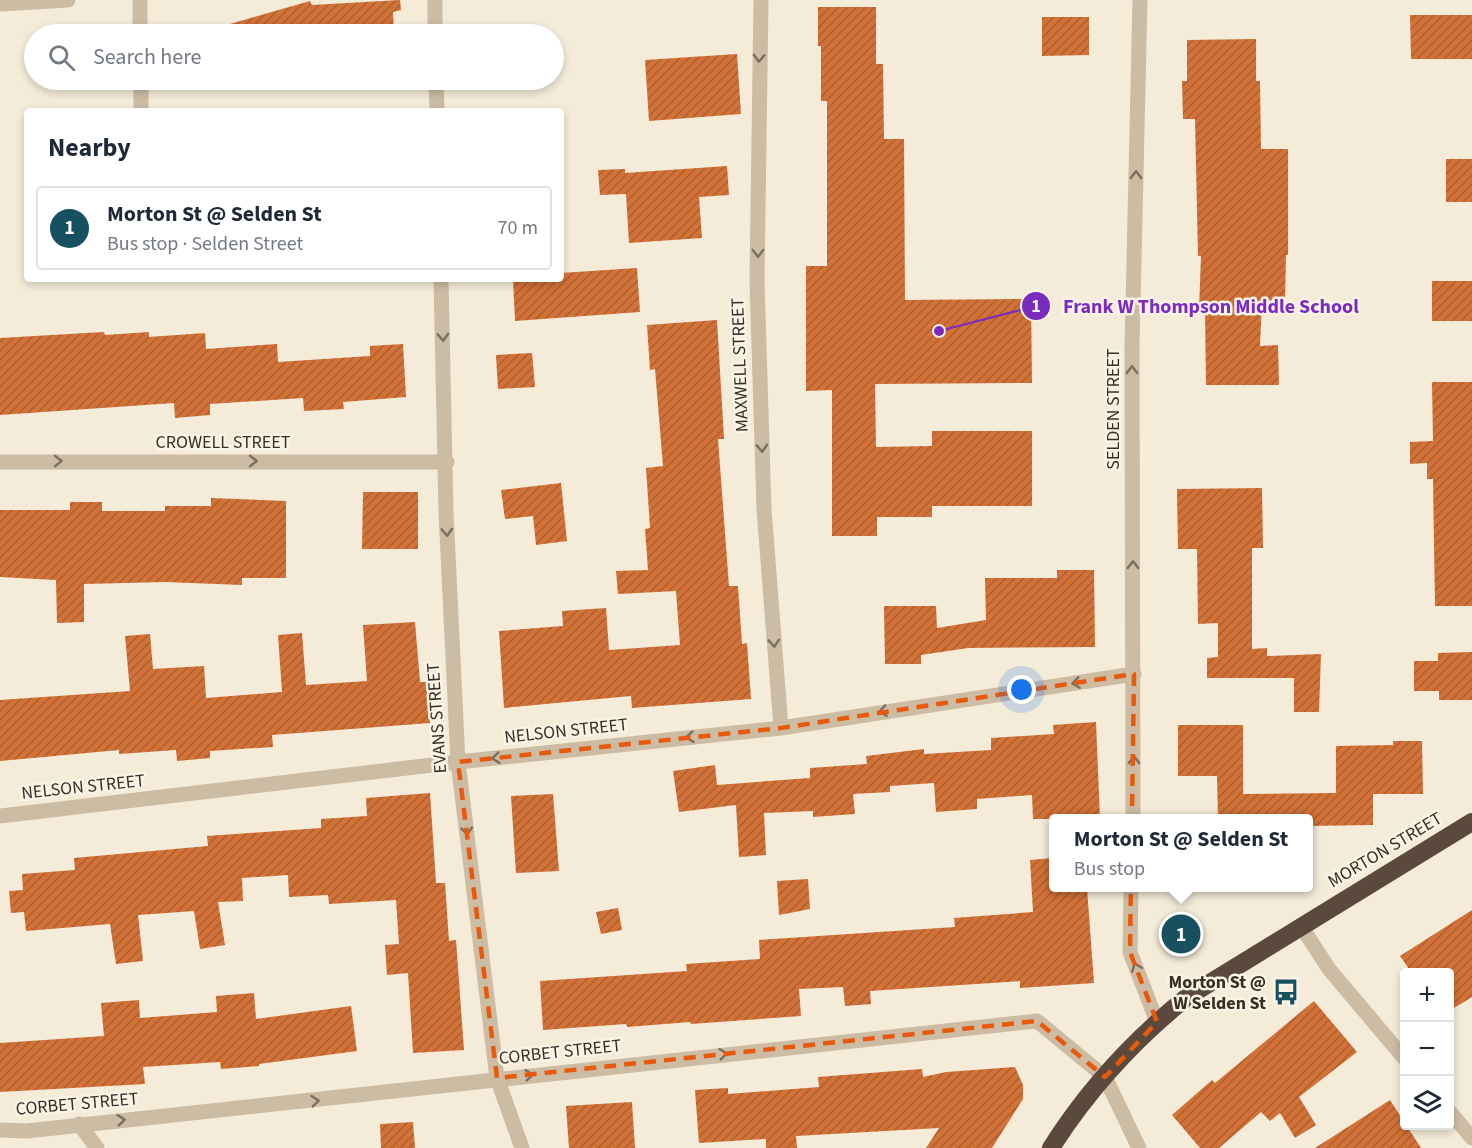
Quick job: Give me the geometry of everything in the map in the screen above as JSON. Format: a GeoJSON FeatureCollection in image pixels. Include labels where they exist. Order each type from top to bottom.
{"type":"FeatureCollection","features":[{"type":"Feature","properties":{"kind":"highway","name":"MORTON STREET"},"geometry":{"type":"LineString","coordinates":[[1051,1148],[1105,1077],[1157,1022],[1201,986],[1472,822]]}},
{"type":"Feature","properties":{"kind":"street"},"geometry":{"type":"LineString","coordinates":[[0,4],[68,0]]}},
{"type":"Feature","properties":{"kind":"street"},"geometry":{"type":"LineString","coordinates":[[140,0],[140,24]]}},
{"type":"Feature","properties":{"kind":"street"},"geometry":{"type":"LineString","coordinates":[[435,0],[435,24]]}},
{"type":"Feature","properties":{"kind":"street","name":"MAXWELL STREET"},"geometry":{"type":"LineString","coordinates":[[760,0],[757,282],[764,509],[781,728]]}},
{"type":"Feature","properties":{"kind":"street","name":"SELDEN STREET"},"geometry":{"type":"LineString","coordinates":[[1133,814],[1132,348],[1140,0]]}},
{"type":"Feature","properties":{"kind":"street"},"geometry":{"type":"LineString","coordinates":[[141,90],[141,108]]}},
{"type":"Feature","properties":{"kind":"street"},"geometry":{"type":"LineString","coordinates":[[436,90],[437,108]]}},
{"type":"Feature","properties":{"kind":"street","name":"EVANS STREET"},"geometry":{"type":"LineString","coordinates":[[441,282],[447,462],[446,512],[458,762],[497,1078],[522,1148]]}},
{"type":"Feature","properties":{"kind":"street","name":"CROWELL STREET"},"geometry":{"type":"LineString","coordinates":[[0,462],[447,462]]}},
{"type":"Feature","properties":{"kind":"street","name":"NELSON STREET"},"geometry":{"type":"LineString","coordinates":[[0,816],[458,762],[781,728],[1134,674]]}},
{"type":"Feature","properties":{"kind":"street"},"geometry":{"type":"LineString","coordinates":[[1131,892],[1130,952],[1157,1022]]}},
{"type":"Feature","properties":{"kind":"street"},"geometry":{"type":"LineString","coordinates":[[1301,926],[1329,969],[1400,1053]]}},
{"type":"Feature","properties":{"kind":"street","name":"CORBET STREET"},"geometry":{"type":"LineString","coordinates":[[0,1130],[27,1131],[318,1101],[497,1078],[1037,1021],[1105,1077]]}},
{"type":"Feature","properties":{"kind":"street"},"geometry":{"type":"LineString","coordinates":[[1105,1077],[1139,1148]]}},
{"type":"Feature","properties":{"kind":"street"},"geometry":{"type":"LineString","coordinates":[[1454,1118],[1472,1138]]}},
{"type":"Feature","properties":{"kind":"street"},"geometry":{"type":"LineString","coordinates":[[79,1124],[97,1148]]}},
{"type":"Feature","properties":{"kind":"highlighted area"},"geometry":{"type":"Polygon","coordinates":[[[1134,674],[1130,952],[1157,1022],[1105,1077],[1037,1021],[497,1078],[458,762],[781,728],[1134,674]]]}},
{"type":"Feature","properties":{"kind":"building"},"geometry":{"type":"Polygon","coordinates":[[[400,0],[401,10],[393,12],[394,24],[230,24],[310,1],[312,5],[400,0]]]}},
{"type":"Feature","properties":{"kind":"building"},"geometry":{"type":"Polygon","coordinates":[[[818,7],[876,7],[876,64],[883,64],[884,139],[904,139],[905,300],[1031,299],[1032,383],[875,384],[876,447],[932,446],[932,431],[1032,431],[1032,506],[932,506],[932,517],[877,517],[877,536],[832,536],[832,390],[806,391],[806,266],[827,266],[827,101],[821,101],[818,7]]]}},
{"type":"Feature","properties":{"kind":"building"},"geometry":{"type":"Polygon","coordinates":[[[1410,15],[1472,15],[1472,59],[1411,59],[1410,15]]]}},
{"type":"Feature","properties":{"kind":"building"},"geometry":{"type":"Polygon","coordinates":[[[1042,17],[1089,17],[1089,55],[1042,56],[1042,17]]]}},
{"type":"Feature","properties":{"kind":"building"},"geometry":{"type":"Polygon","coordinates":[[[1256,39],[1256,81],[1260,81],[1261,149],[1288,149],[1288,255],[1286,255],[1285,301],[1262,300],[1260,346],[1278,345],[1279,385],[1206,385],[1205,309],[1199,309],[1201,256],[1198,256],[1195,119],[1183,119],[1182,81],[1187,81],[1187,40],[1256,39]]]}},
{"type":"Feature","properties":{"kind":"building"},"geometry":{"type":"Polygon","coordinates":[[[737,54],[741,114],[649,121],[645,60],[737,54]]]}},
{"type":"Feature","properties":{"kind":"building"},"geometry":{"type":"Polygon","coordinates":[[[1446,159],[1472,159],[1472,202],[1446,202],[1446,159]]]}},
{"type":"Feature","properties":{"kind":"building"},"geometry":{"type":"Polygon","coordinates":[[[727,166],[729,195],[699,197],[702,238],[629,243],[626,194],[600,195],[598,170],[625,169],[625,173],[727,166]]]}},
{"type":"Feature","properties":{"kind":"building"},"geometry":{"type":"Polygon","coordinates":[[[637,268],[640,312],[515,321],[513,282],[564,282],[564,273],[637,268]]]}},
{"type":"Feature","properties":{"kind":"building"},"geometry":{"type":"Polygon","coordinates":[[[1432,281],[1472,281],[1472,321],[1432,321],[1432,281]]]}},
{"type":"Feature","properties":{"kind":"building"},"geometry":{"type":"Polygon","coordinates":[[[717,320],[724,439],[718,439],[729,586],[738,586],[742,644],[747,643],[751,699],[632,708],[631,696],[504,708],[499,631],[563,626],[562,611],[606,608],[609,650],[680,645],[676,591],[618,594],[616,571],[648,570],[645,529],[650,528],[646,468],[663,466],[655,369],[650,370],[647,325],[717,320]]]}},
{"type":"Feature","properties":{"kind":"building"},"geometry":{"type":"Polygon","coordinates":[[[104,332],[105,335],[149,332],[149,337],[205,333],[206,349],[277,344],[278,362],[370,356],[370,346],[403,344],[406,397],[343,402],[344,409],[304,411],[303,398],[210,404],[210,415],[175,418],[174,403],[0,415],[0,338],[104,332]]]}},
{"type":"Feature","properties":{"kind":"building"},"geometry":{"type":"Polygon","coordinates":[[[532,353],[535,387],[498,389],[496,355],[532,353]]]}},
{"type":"Feature","properties":{"kind":"building"},"geometry":{"type":"Polygon","coordinates":[[[1432,382],[1472,382],[1472,606],[1435,606],[1433,479],[1427,479],[1427,463],[1410,464],[1410,442],[1433,441],[1432,382]]]}},
{"type":"Feature","properties":{"kind":"building"},"geometry":{"type":"Polygon","coordinates":[[[561,483],[567,541],[536,545],[533,516],[505,519],[501,490],[561,483]]]}},
{"type":"Feature","properties":{"kind":"building"},"geometry":{"type":"Polygon","coordinates":[[[1262,488],[1263,548],[1252,548],[1252,649],[1267,648],[1267,656],[1321,654],[1319,712],[1294,712],[1294,678],[1207,678],[1207,658],[1218,657],[1218,623],[1198,624],[1197,549],[1178,549],[1177,489],[1262,488]]]}},
{"type":"Feature","properties":{"kind":"building"},"geometry":{"type":"Polygon","coordinates":[[[363,492],[418,492],[418,549],[362,549],[363,492]]]}},
{"type":"Feature","properties":{"kind":"building"},"geometry":{"type":"Polygon","coordinates":[[[211,498],[286,501],[286,578],[242,578],[242,585],[165,582],[84,584],[84,622],[57,623],[56,580],[0,577],[0,510],[70,510],[70,502],[102,502],[102,511],[165,511],[165,506],[211,506],[211,498]]]}},
{"type":"Feature","properties":{"kind":"building"},"geometry":{"type":"Polygon","coordinates":[[[1057,570],[1094,570],[1095,647],[968,648],[921,655],[921,664],[885,664],[884,606],[936,606],[937,628],[986,620],[985,578],[1057,578],[1057,570]]]}},
{"type":"Feature","properties":{"kind":"building"},"geometry":{"type":"Polygon","coordinates":[[[415,622],[420,682],[427,682],[430,723],[272,735],[273,747],[210,751],[210,758],[177,761],[176,750],[119,754],[119,750],[0,761],[0,700],[130,691],[125,636],[150,634],[153,669],[204,666],[206,698],[282,692],[278,635],[302,633],[306,685],[367,681],[363,625],[415,622]]]}},
{"type":"Feature","properties":{"kind":"building"},"geometry":{"type":"Polygon","coordinates":[[[1472,652],[1472,700],[1439,700],[1439,691],[1414,691],[1414,661],[1438,661],[1438,653],[1472,652]]]}},
{"type":"Feature","properties":{"kind":"building"},"geometry":{"type":"Polygon","coordinates":[[[1096,722],[1100,814],[1049,814],[1049,819],[1033,819],[1032,795],[977,799],[977,809],[936,812],[934,783],[890,786],[890,792],[853,794],[855,814],[813,817],[813,811],[764,813],[766,855],[739,857],[736,805],[679,812],[673,771],[715,765],[717,785],[810,778],[810,768],[867,764],[866,756],[924,749],[924,754],[991,750],[991,738],[1054,734],[1053,725],[1096,722]]]}},
{"type":"Feature","properties":{"kind":"building"},"geometry":{"type":"Polygon","coordinates":[[[1178,725],[1243,725],[1243,794],[1336,793],[1336,746],[1393,745],[1393,741],[1422,741],[1423,794],[1373,794],[1373,825],[1313,826],[1313,814],[1218,814],[1217,776],[1178,776],[1178,725]]]}},
{"type":"Feature","properties":{"kind":"building"},"geometry":{"type":"Polygon","coordinates":[[[430,793],[436,883],[445,883],[449,941],[456,940],[464,1050],[413,1053],[408,973],[387,975],[385,945],[399,944],[396,900],[329,904],[328,895],[289,897],[288,875],[242,878],[243,901],[218,902],[225,945],[200,949],[194,911],[138,915],[143,961],[116,964],[110,924],[26,931],[24,912],[11,913],[9,891],[23,890],[22,874],[75,870],[74,858],[208,846],[207,836],[321,828],[321,819],[367,816],[366,798],[430,793]]]}},
{"type":"Feature","properties":{"kind":"building"},"geometry":{"type":"Polygon","coordinates":[[[553,794],[559,871],[516,873],[511,796],[553,794]]]}},
{"type":"Feature","properties":{"kind":"building"},"geometry":{"type":"Polygon","coordinates":[[[1049,858],[1049,892],[1087,892],[1094,983],[1020,988],[1020,981],[870,991],[871,1004],[845,1006],[843,987],[799,989],[801,1016],[691,1024],[690,1022],[627,1027],[626,1024],[543,1030],[540,981],[687,971],[686,964],[760,959],[759,940],[955,927],[954,918],[1033,912],[1030,860],[1049,858]]]}},
{"type":"Feature","properties":{"kind":"building"},"geometry":{"type":"Polygon","coordinates":[[[808,879],[810,909],[779,915],[777,881],[808,879]]]}},
{"type":"Feature","properties":{"kind":"building"},"geometry":{"type":"Polygon","coordinates":[[[618,908],[622,930],[601,934],[596,912],[618,908]]]}},
{"type":"Feature","properties":{"kind":"building"},"geometry":{"type":"Polygon","coordinates":[[[1472,910],[1472,997],[1454,1008],[1454,968],[1408,968],[1400,956],[1472,910]]]}},
{"type":"Feature","properties":{"kind":"building"},"geometry":{"type":"Polygon","coordinates":[[[254,993],[256,1019],[351,1006],[357,1051],[259,1064],[259,1066],[221,1069],[220,1062],[143,1067],[145,1084],[0,1092],[0,1043],[104,1036],[101,1003],[139,1000],[140,1018],[217,1012],[216,996],[254,993]]]}},
{"type":"Feature","properties":{"kind":"building"},"geometry":{"type":"Polygon","coordinates":[[[1314,1001],[1357,1052],[1299,1097],[1316,1125],[1295,1138],[1280,1113],[1270,1121],[1261,1112],[1219,1148],[1200,1148],[1172,1115],[1212,1080],[1215,1083],[1314,1001]]]}},
{"type":"Feature","properties":{"kind":"building"},"geometry":{"type":"Polygon","coordinates":[[[1015,1067],[1023,1085],[1023,1099],[992,1148],[926,1148],[939,1128],[796,1136],[797,1148],[766,1148],[766,1139],[699,1143],[695,1090],[728,1088],[728,1094],[819,1087],[818,1077],[922,1069],[923,1077],[946,1072],[1015,1067]]]}},
{"type":"Feature","properties":{"kind":"building"},"geometry":{"type":"Polygon","coordinates":[[[1390,1100],[1400,1115],[1400,1130],[1409,1130],[1421,1148],[1315,1148],[1390,1100]]]}},
{"type":"Feature","properties":{"kind":"building"},"geometry":{"type":"Polygon","coordinates":[[[632,1102],[635,1148],[569,1148],[566,1106],[632,1102]]]}},
{"type":"Feature","properties":{"kind":"building"},"geometry":{"type":"Polygon","coordinates":[[[413,1122],[415,1148],[381,1148],[380,1124],[413,1122]]]}},
{"type":"Feature","properties":{"kind":"place","name":"Frank W Thompson Middle School"},"geometry":{"type":"Point","coordinates":[939,331]}},
{"type":"Feature","properties":{"kind":"place","name":"Morton St @ Selden St"},"geometry":{"type":"Point","coordinates":[1181,934]}},
{"type":"Feature","properties":{"kind":"place","name":"Morton St @ W Selden St"},"geometry":{"type":"Point","coordinates":[1286,992]}}]}
